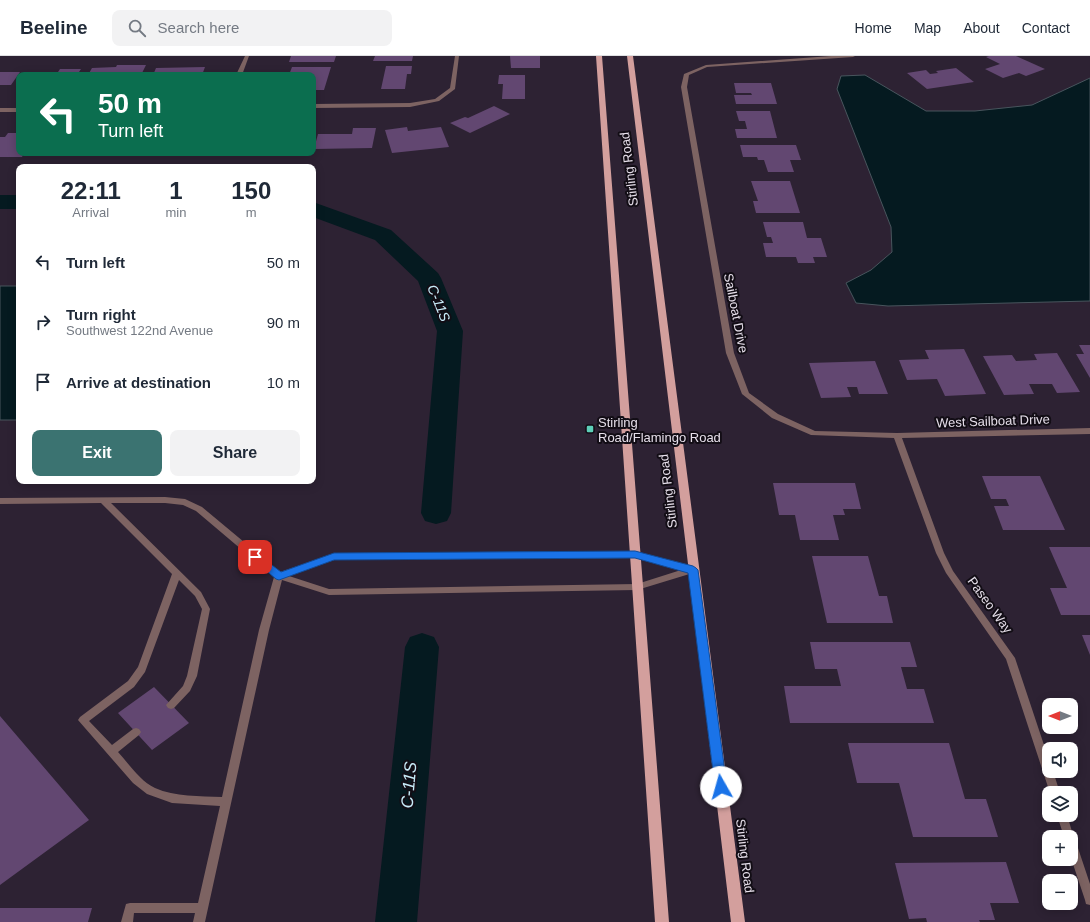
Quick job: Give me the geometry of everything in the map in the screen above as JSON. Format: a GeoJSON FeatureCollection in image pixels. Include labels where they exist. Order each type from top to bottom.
{"type":"FeatureCollection","features":[{"type":"Feature","properties":{"kind":"main road","name":"Stirling Road"},"geometry":{"type":"LineString","coordinates":[[599,56],[662,922]]}},
{"type":"Feature","properties":{"kind":"main road","name":"Stirling Road"},"geometry":{"type":"LineString","coordinates":[[630,56],[738,922]]}},
{"type":"Feature","properties":{"kind":"street"},"geometry":{"type":"LineString","coordinates":[[240,72],[248,56]]}},
{"type":"Feature","properties":{"kind":"street"},"geometry":{"type":"LineString","coordinates":[[316,106],[410,105],[437,100],[452,89],[457,56]]}},
{"type":"Feature","properties":{"kind":"street"},"geometry":{"type":"LineString","coordinates":[[801,58],[853,56]]}},
{"type":"Feature","properties":{"kind":"street","name":"Sailboat Drive"},"geometry":{"type":"LineString","coordinates":[[801,58],[706,66],[687,74],[684,87],[730,352],[746,394],[775,416],[814,433],[897,436]]}},
{"type":"Feature","properties":{"kind":"street"},"geometry":{"type":"LineString","coordinates":[[0,110],[16,110]]}},
{"type":"Feature","properties":{"kind":"street","name":"West Sailboat Drive"},"geometry":{"type":"LineString","coordinates":[[897,436],[1090,431]]}},
{"type":"Feature","properties":{"kind":"street","name":"Paseo Way"},"geometry":{"type":"LineString","coordinates":[[897,436],[940,553],[950,573],[1010,658],[1053,786]]}},
{"type":"Feature","properties":{"kind":"street"},"geometry":{"type":"LineString","coordinates":[[104,500],[198,594],[206,609],[192,676],[187,688],[171,705]]}},
{"type":"Feature","properties":{"kind":"street"},"geometry":{"type":"LineString","coordinates":[[0,501],[165,500],[185,502],[198,509],[279,576],[329,592],[637,588],[693,570]]}},
{"type":"Feature","properties":{"kind":"street"},"geometry":{"type":"LineString","coordinates":[[279,576],[334,557],[635,555],[693,570]]}},
{"type":"Feature","properties":{"kind":"street"},"geometry":{"type":"LineString","coordinates":[[177,573],[142,669],[131,684],[83,720],[137,780],[151,791],[172,798],[226,802]]}},
{"type":"Feature","properties":{"kind":"street"},"geometry":{"type":"LineString","coordinates":[[199,922],[264,630],[279,576]]}},
{"type":"Feature","properties":{"kind":"street"},"geometry":{"type":"LineString","coordinates":[[111,751],[136,732]]}},
{"type":"Feature","properties":{"kind":"street"},"geometry":{"type":"LineString","coordinates":[[1078,863],[1090,900]]}},
{"type":"Feature","properties":{"kind":"street"},"geometry":{"type":"LineString","coordinates":[[127,922],[130,908],[202,908]]}},
{"type":"Feature","properties":{"kind":"water"},"geometry":{"type":"Polygon","coordinates":[[[865,75],[926,111],[975,111],[1032,105],[1090,78],[1090,301],[888,306],[856,303],[846,283],[871,270],[892,252],[891,227],[837,89],[841,76],[865,75]]]}},
{"type":"Feature","properties":{"kind":"water"},"geometry":{"type":"Polygon","coordinates":[[[0,286],[16,286],[16,420],[0,420],[0,286]]]}},
{"type":"Feature","properties":{"kind":"building"},"geometry":{"type":"Polygon","coordinates":[[[291,56],[336,56],[334,62],[289,62],[291,56]]]}},
{"type":"Feature","properties":{"kind":"building"},"geometry":{"type":"Polygon","coordinates":[[[375,56],[413,56],[412,61],[373,61],[375,56]]]}},
{"type":"Feature","properties":{"kind":"building"},"geometry":{"type":"Polygon","coordinates":[[[510,56],[540,56],[540,68],[511,68],[510,56]]]}},
{"type":"Feature","properties":{"kind":"building"},"geometry":{"type":"Polygon","coordinates":[[[1016,56],[1045,69],[1026,76],[1019,73],[1003,78],[985,69],[1000,64],[986,57],[1016,56]]]}},
{"type":"Feature","properties":{"kind":"building"},"geometry":{"type":"Polygon","coordinates":[[[117,65],[146,65],[142,72],[90,72],[92,68],[116,67],[117,65]]]}},
{"type":"Feature","properties":{"kind":"building"},"geometry":{"type":"Polygon","coordinates":[[[386,66],[412,66],[411,74],[407,74],[405,89],[381,89],[386,66]]]}},
{"type":"Feature","properties":{"kind":"building"},"geometry":{"type":"Polygon","coordinates":[[[205,67],[203,72],[154,72],[156,68],[205,67]]]}},
{"type":"Feature","properties":{"kind":"building"},"geometry":{"type":"Polygon","coordinates":[[[292,67],[331,67],[324,90],[316,90],[316,72],[290,72],[292,67]]]}},
{"type":"Feature","properties":{"kind":"building"},"geometry":{"type":"Polygon","coordinates":[[[956,68],[974,82],[927,89],[907,73],[926,70],[930,74],[938,73],[936,71],[956,68]]]}},
{"type":"Feature","properties":{"kind":"building"},"geometry":{"type":"Polygon","coordinates":[[[60,69],[81,69],[79,72],[58,72],[60,69]]]}},
{"type":"Feature","properties":{"kind":"building"},"geometry":{"type":"Polygon","coordinates":[[[0,72],[16,72],[16,78],[11,85],[0,85],[0,72]]]}},
{"type":"Feature","properties":{"kind":"building"},"geometry":{"type":"Polygon","coordinates":[[[499,75],[525,75],[525,99],[502,99],[503,84],[498,84],[499,75]]]}},
{"type":"Feature","properties":{"kind":"building"},"geometry":{"type":"Polygon","coordinates":[[[734,83],[771,83],[777,104],[736,104],[734,95],[752,95],[751,93],[736,93],[734,83]]]}},
{"type":"Feature","properties":{"kind":"building"},"geometry":{"type":"Polygon","coordinates":[[[494,106],[510,114],[470,133],[450,123],[465,117],[468,118],[494,106]]]}},
{"type":"Feature","properties":{"kind":"building"},"geometry":{"type":"Polygon","coordinates":[[[736,111],[770,111],[777,138],[737,138],[735,129],[747,129],[745,121],[739,121],[736,111]]]}},
{"type":"Feature","properties":{"kind":"building"},"geometry":{"type":"Polygon","coordinates":[[[407,127],[408,131],[441,127],[449,147],[392,153],[385,130],[407,127]]]}},
{"type":"Feature","properties":{"kind":"building"},"geometry":{"type":"Polygon","coordinates":[[[353,128],[376,128],[372,148],[316,149],[318,134],[352,134],[353,128]]]}},
{"type":"Feature","properties":{"kind":"building"},"geometry":{"type":"Polygon","coordinates":[[[8,133],[16,133],[16,156],[22,157],[0,157],[0,137],[5,137],[8,133]]]}},
{"type":"Feature","properties":{"kind":"building"},"geometry":{"type":"Polygon","coordinates":[[[740,145],[796,145],[801,160],[790,160],[794,172],[768,172],[764,160],[758,160],[757,157],[743,157],[740,145]]]}},
{"type":"Feature","properties":{"kind":"building"},"geometry":{"type":"Polygon","coordinates":[[[751,181],[790,181],[800,213],[756,213],[753,201],[758,201],[751,181]]]}},
{"type":"Feature","properties":{"kind":"building"},"geometry":{"type":"Polygon","coordinates":[[[763,222],[803,222],[807,238],[821,238],[827,257],[813,257],[815,263],[798,263],[796,257],[766,257],[763,243],[773,243],[771,237],[767,237],[763,222]]]}},
{"type":"Feature","properties":{"kind":"building"},"geometry":{"type":"Polygon","coordinates":[[[1079,345],[1090,345],[1090,378],[1076,354],[1084,354],[1079,345]]]}},
{"type":"Feature","properties":{"kind":"building"},"geometry":{"type":"Polygon","coordinates":[[[964,349],[986,394],[945,396],[937,379],[907,380],[899,360],[929,359],[925,350],[964,349]]]}},
{"type":"Feature","properties":{"kind":"building"},"geometry":{"type":"Polygon","coordinates":[[[1057,353],[1080,392],[1057,393],[1052,384],[1029,384],[1034,394],[1004,395],[983,356],[1012,355],[1016,361],[1037,360],[1034,354],[1057,353]]]}},
{"type":"Feature","properties":{"kind":"building"},"geometry":{"type":"Polygon","coordinates":[[[875,361],[888,394],[859,394],[857,387],[847,387],[851,397],[821,398],[809,363],[875,361]]]}},
{"type":"Feature","properties":{"kind":"building"},"geometry":{"type":"Polygon","coordinates":[[[982,476],[1040,476],[1065,530],[1003,530],[994,506],[1009,506],[1006,499],[991,499],[982,476]]]}},
{"type":"Feature","properties":{"kind":"building"},"geometry":{"type":"Polygon","coordinates":[[[773,483],[855,483],[861,509],[843,509],[845,515],[833,515],[839,540],[800,540],[795,515],[779,515],[773,483]]]}},
{"type":"Feature","properties":{"kind":"building"},"geometry":{"type":"Polygon","coordinates":[[[1049,547],[1090,547],[1090,615],[1061,615],[1050,588],[1067,588],[1049,547]]]}},
{"type":"Feature","properties":{"kind":"building"},"geometry":{"type":"Polygon","coordinates":[[[812,556],[868,556],[879,596],[887,596],[893,623],[827,623],[812,556]]]}},
{"type":"Feature","properties":{"kind":"building"},"geometry":{"type":"Polygon","coordinates":[[[1082,635],[1090,635],[1090,655],[1082,635]]]}},
{"type":"Feature","properties":{"kind":"building"},"geometry":{"type":"Polygon","coordinates":[[[810,642],[910,642],[917,667],[901,667],[907,689],[924,689],[934,723],[790,723],[784,686],[841,686],[837,669],[815,669],[810,642]]]}},
{"type":"Feature","properties":{"kind":"building"},"geometry":{"type":"Polygon","coordinates":[[[154,687],[189,723],[152,750],[118,713],[154,687]]]}},
{"type":"Feature","properties":{"kind":"building"},"geometry":{"type":"Polygon","coordinates":[[[0,716],[89,820],[0,885],[0,716]]]}},
{"type":"Feature","properties":{"kind":"building"},"geometry":{"type":"Polygon","coordinates":[[[848,743],[949,743],[965,799],[986,799],[998,837],[913,837],[899,783],[857,783],[848,743]]]}},
{"type":"Feature","properties":{"kind":"building"},"geometry":{"type":"Polygon","coordinates":[[[1006,862],[1019,903],[990,903],[995,920],[979,920],[980,922],[927,922],[926,918],[909,919],[895,863],[1006,862]]]}},
{"type":"Feature","properties":{"kind":"building"},"geometry":{"type":"Polygon","coordinates":[[[0,908],[92,908],[88,922],[0,922],[0,908]]]}},
{"type":"Feature","properties":{"kind":"waterway","name":"C-11S"},"geometry":{"type":"LineString","coordinates":[[0,202],[16,202]]}},
{"type":"Feature","properties":{"kind":"waterway","name":"C-11S"},"geometry":{"type":"LineString","coordinates":[[316,210],[383,235],[429,278],[450,331],[436,513]]}},
{"type":"Feature","properties":{"kind":"waterway","name":"C-11S"},"geometry":{"type":"LineString","coordinates":[[396,922],[422,647]]}},
{"type":"Feature","properties":{"kind":"place","name":"Stirling Road/Flamingo Road"},"geometry":{"type":"Point","coordinates":[590,429]}},
{"type":"Feature","properties":{"kind":"route"},"geometry":{"type":"LineString","coordinates":[[255,557],[279,576],[334,557],[635,555],[693,570],[721,787]]}}]}
